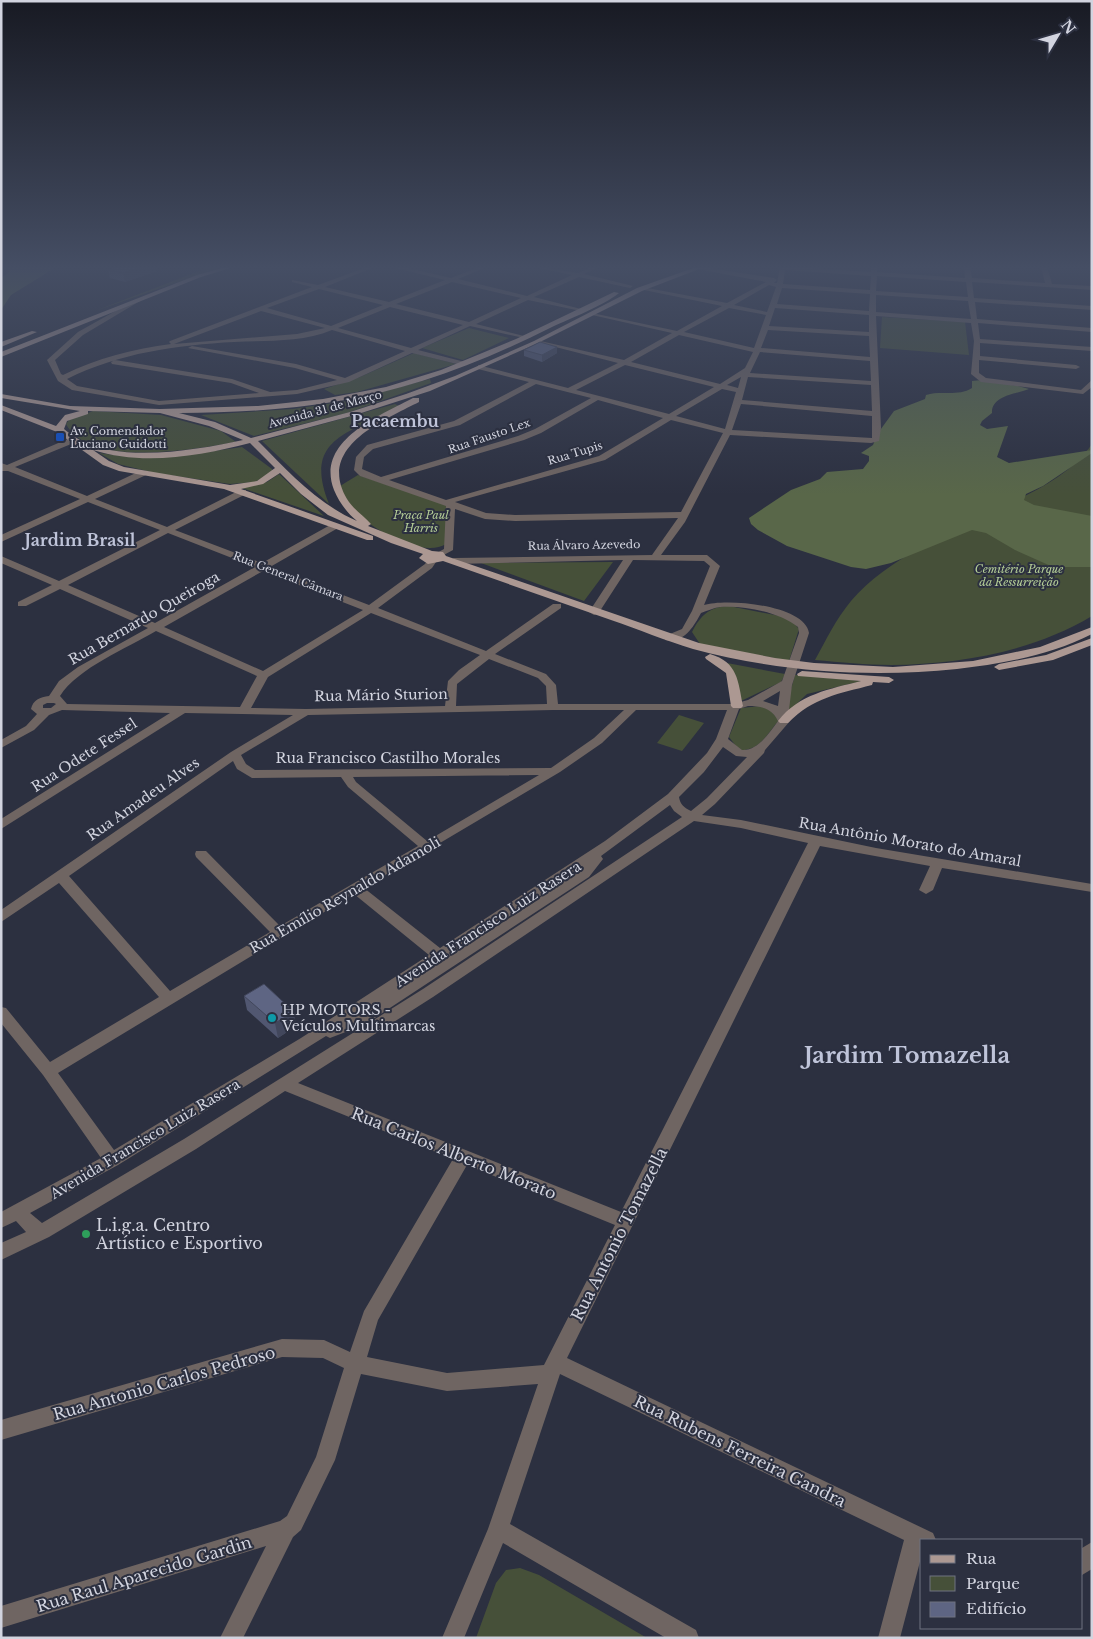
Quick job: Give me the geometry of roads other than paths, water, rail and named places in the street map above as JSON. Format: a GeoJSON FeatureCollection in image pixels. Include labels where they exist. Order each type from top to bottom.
{"type":"FeatureCollection","features":[{"type":"Feature","properties":{"kind":"main road"},"geometry":{"type":"LineString","coordinates":[[1,355],[32,342]]}},
{"type":"Feature","properties":{"kind":"main road","name":"Avenida 31 de Março"},"geometry":{"type":"LineString","coordinates":[[160,410],[270,406],[334,399],[419,380],[484,355],[510,342]]}},
{"type":"Feature","properties":{"kind":"main road","name":"Avenida 31 de Março"},"geometry":{"type":"LineString","coordinates":[[74,441],[94,449],[139,455],[195,451],[239,444],[352,414],[456,377],[535,342]]}},
{"type":"Feature","properties":{"kind":"main road"},"geometry":{"type":"LineString","coordinates":[[394,540],[364,523],[348,509],[339,496],[334,468],[339,455],[348,442],[362,430],[491,357],[484,355]]}},
{"type":"Feature","properties":{"kind":"main road"},"geometry":{"type":"LineString","coordinates":[[456,377],[444,380],[435,380],[433,377],[456,369],[462,364]]}},
{"type":"Feature","properties":{"kind":"main road"},"geometry":{"type":"LineString","coordinates":[[1,396],[43,405],[100,410],[160,410],[212,424],[236,433],[261,448],[304,492],[331,514],[434,558],[557,606],[710,658],[728,668],[731,672],[733,710]]}},
{"type":"Feature","properties":{"kind":"main road"},"geometry":{"type":"LineString","coordinates":[[4,409],[60,430],[106,463],[143,473],[226,487],[243,492],[335,526],[434,558],[454,561],[668,638],[778,666]]}},
{"type":"Feature","properties":{"kind":"main road"},"geometry":{"type":"LineString","coordinates":[[60,430],[62,421],[70,416],[100,410]]}},
{"type":"Feature","properties":{"kind":"main road"},"geometry":{"type":"LineString","coordinates":[[226,487],[242,487],[263,482],[273,476],[280,466]]}},
{"type":"Feature","properties":{"kind":"main road"},"geometry":{"type":"LineString","coordinates":[[810,670],[891,672],[988,662],[1056,646],[1092,630]]}},
{"type":"Feature","properties":{"kind":"main road"},"geometry":{"type":"LineString","coordinates":[[784,719],[812,697],[888,680],[1035,662],[1092,641]]}},
{"type":"Feature","properties":{"kind":"main road"},"geometry":{"type":"LineString","coordinates":[[710,658],[888,680]]}},
{"type":"Feature","properties":{"kind":"street"},"geometry":{"type":"LineString","coordinates":[[67,342],[51,360],[54,369],[61,379],[75,388],[89,392],[159,402],[272,394],[313,389],[346,380],[429,342]]}},
{"type":"Feature","properties":{"kind":"street"},"geometry":{"type":"LineString","coordinates":[[147,351],[170,342]]}},
{"type":"Feature","properties":{"kind":"street"},"geometry":{"type":"LineString","coordinates":[[172,342],[178,346],[296,366],[346,380]]}},
{"type":"Feature","properties":{"kind":"street"},"geometry":{"type":"LineString","coordinates":[[61,379],[83,367],[105,360],[147,351],[211,342]]}},
{"type":"Feature","properties":{"kind":"street"},"geometry":{"type":"LineString","coordinates":[[385,342],[462,364]]}},
{"type":"Feature","properties":{"kind":"street"},"geometry":{"type":"LineString","coordinates":[[544,342],[741,391]]}},
{"type":"Feature","properties":{"kind":"street"},"geometry":{"type":"LineString","coordinates":[[570,390],[662,342]]}},
{"type":"Feature","properties":{"kind":"street"},"geometry":{"type":"LineString","coordinates":[[722,342],[755,350],[873,359]]}},
{"type":"Feature","properties":{"kind":"street"},"geometry":{"type":"LineString","coordinates":[[655,557],[683,515],[726,432],[739,402],[747,372],[759,342]]}},
{"type":"Feature","properties":{"kind":"street"},"geometry":{"type":"LineString","coordinates":[[481,367],[726,432],[865,442],[876,439],[877,428],[873,383],[872,342]]}},
{"type":"Feature","properties":{"kind":"street"},"geometry":{"type":"LineString","coordinates":[[977,342],[975,374],[984,380],[1083,392],[1092,382]]}},
{"type":"Feature","properties":{"kind":"street"},"geometry":{"type":"LineString","coordinates":[[1009,342],[1092,349]]}},
{"type":"Feature","properties":{"kind":"street"},"geometry":{"type":"LineString","coordinates":[[977,358],[1076,367]]}},
{"type":"Feature","properties":{"kind":"street"},"geometry":{"type":"LineString","coordinates":[[105,360],[232,381],[272,394]]}},
{"type":"Feature","properties":{"kind":"street"},"geometry":{"type":"LineString","coordinates":[[747,372],[873,383]]}},
{"type":"Feature","properties":{"kind":"street","name":"Rua Tupis"},"geometry":{"type":"LineString","coordinates":[[449,502],[602,458],[617,451],[668,416],[747,372]]}},
{"type":"Feature","properties":{"kind":"street"},"geometry":{"type":"LineString","coordinates":[[536,381],[457,423],[370,448],[362,452],[358,462],[358,470],[381,480],[485,516],[515,518],[683,515]]}},
{"type":"Feature","properties":{"kind":"street","name":"Rua Fausto Lex"},"geometry":{"type":"LineString","coordinates":[[381,480],[538,431],[597,398]]}},
{"type":"Feature","properties":{"kind":"street"},"geometry":{"type":"LineString","coordinates":[[739,402],[875,414]]}},
{"type":"Feature","properties":{"kind":"street"},"geometry":{"type":"LineString","coordinates":[[3,468],[74,441]]}},
{"type":"Feature","properties":{"kind":"street","name":"Rua General Câmara"},"geometry":{"type":"LineString","coordinates":[[3,468],[265,566],[542,676],[551,685],[553,707]]}},
{"type":"Feature","properties":{"kind":"street"},"geometry":{"type":"LineString","coordinates":[[1,539],[143,473]]}},
{"type":"Feature","properties":{"kind":"street"},"geometry":{"type":"LineString","coordinates":[[22,604],[243,492]]}},
{"type":"Feature","properties":{"kind":"street"},"geometry":{"type":"LineString","coordinates":[[244,710],[264,674],[372,608],[430,566],[434,558],[448,550],[449,502]]}},
{"type":"Feature","properties":{"kind":"street","name":"Rua Bernardo Queiroga"},"geometry":{"type":"LineString","coordinates":[[57,703],[68,679],[335,526]]}},
{"type":"Feature","properties":{"kind":"street"},"geometry":{"type":"LineString","coordinates":[[594,612],[630,557]]}},
{"type":"Feature","properties":{"kind":"street","name":"Rua Álvaro Azevedo"},"geometry":{"type":"LineString","coordinates":[[454,561],[630,557],[707,558],[716,566],[697,611]]}},
{"type":"Feature","properties":{"kind":"street"},"geometry":{"type":"LineString","coordinates":[[1,560],[264,674]]}},
{"type":"Feature","properties":{"kind":"street"},"geometry":{"type":"LineString","coordinates":[[696,646],[686,636],[686,631],[697,611],[713,605],[735,605],[781,614],[799,620],[803,626],[804,633],[787,683],[782,706],[784,719],[760,750],[749,754],[740,753],[727,746],[722,739],[733,710],[750,704],[787,683]]}},
{"type":"Feature","properties":{"kind":"street"},"geometry":{"type":"LineString","coordinates":[[450,708],[452,683],[488,654],[557,606]]}},
{"type":"Feature","properties":{"kind":"street"},"geometry":{"type":"LineString","coordinates":[[668,638],[686,631]]}},
{"type":"Feature","properties":{"kind":"street","name":"Rua Mário Sturion"},"geometry":{"type":"LineString","coordinates":[[1,745],[30,728],[45,712],[57,703],[306,712],[553,707],[703,707],[733,710]]}},
{"type":"Feature","properties":{"kind":"street"},"geometry":{"type":"LineString","coordinates":[[750,704],[772,707],[784,719]]}},
{"type":"Feature","properties":{"kind":"street","name":"Rua Emílio Reynaldo Adamoli"},"geometry":{"type":"LineString","coordinates":[[48,1071],[427,847],[551,771],[603,738],[633,707]]}},
{"type":"Feature","properties":{"kind":"street","name":"Rua Odete Fessel"},"geometry":{"type":"LineString","coordinates":[[1,825],[183,709]]}},
{"type":"Feature","properties":{"kind":"street","name":"Rua Amadeu Alves"},"geometry":{"type":"LineString","coordinates":[[1,917],[235,754],[306,712]]}},
{"type":"Feature","properties":{"kind":"street","name":"Avenida Francisco Luiz Rasera"},"geometry":{"type":"LineString","coordinates":[[1,1221],[19,1213],[112,1160],[306,1042],[610,844],[673,796],[711,759],[722,739]]}},
{"type":"Feature","properties":{"kind":"street","name":"Avenida Francisco Luiz Rasera"},"geometry":{"type":"LineString","coordinates":[[1,1252],[44,1232],[123,1185],[436,988],[692,816],[711,801],[760,750]]}},
{"type":"Feature","properties":{"kind":"street","name":"Rua Francisco Castilho Morales"},"geometry":{"type":"LineString","coordinates":[[235,754],[241,766],[252,774],[551,771]]}},
{"type":"Feature","properties":{"kind":"street"},"geometry":{"type":"LineString","coordinates":[[345,773],[352,784],[427,847]]}},
{"type":"Feature","properties":{"kind":"street"},"geometry":{"type":"LineString","coordinates":[[673,796],[673,803],[678,809],[692,816]]}},
{"type":"Feature","properties":{"kind":"street"},"geometry":{"type":"LineString","coordinates":[[711,801],[712,808],[725,820]]}},
{"type":"Feature","properties":{"kind":"street","name":"Rua Antônio Morato do Amaral"},"geometry":{"type":"LineString","coordinates":[[692,816],[725,820],[815,842],[1092,888]]}},
{"type":"Feature","properties":{"kind":"street","name":"Rua Antonio Tomazella"},"geometry":{"type":"LineString","coordinates":[[453,1638],[498,1529],[553,1368],[815,842]]}},
{"type":"Feature","properties":{"kind":"street"},"geometry":{"type":"LineString","coordinates":[[306,1042],[359,1021],[527,913],[584,874],[610,844]]}},
{"type":"Feature","properties":{"kind":"street"},"geometry":{"type":"LineString","coordinates":[[201,854],[279,933]]}},
{"type":"Feature","properties":{"kind":"street"},"geometry":{"type":"LineString","coordinates":[[926,890],[938,862]]}},
{"type":"Feature","properties":{"kind":"street"},"geometry":{"type":"LineString","coordinates":[[60,876],[169,998]]}},
{"type":"Feature","properties":{"kind":"street"},"geometry":{"type":"LineString","coordinates":[[356,888],[439,955]]}},
{"type":"Feature","properties":{"kind":"street"},"geometry":{"type":"LineString","coordinates":[[1,1012],[48,1071],[112,1160]]}},
{"type":"Feature","properties":{"kind":"street","name":"Rua Carlos Alberto Morato"},"geometry":{"type":"LineString","coordinates":[[283,1084],[625,1221]]}},
{"type":"Feature","properties":{"kind":"street"},"geometry":{"type":"LineString","coordinates":[[231,1638],[286,1530],[294,1522],[325,1460],[370,1317],[463,1156]]}},
{"type":"Feature","properties":{"kind":"street"},"geometry":{"type":"LineString","coordinates":[[19,1213],[30,1226],[44,1232]]}},
{"type":"Feature","properties":{"kind":"street","name":"Rua Antonio Carlos Pedroso"},"geometry":{"type":"LineString","coordinates":[[1,1430],[282,1348],[324,1349],[355,1364],[448,1382],[553,1368]]}},
{"type":"Feature","properties":{"kind":"street","name":"Rua Rubens Ferreira Gandra"},"geometry":{"type":"LineString","coordinates":[[553,1368],[921,1538]]}},
{"type":"Feature","properties":{"kind":"street"},"geometry":{"type":"LineString","coordinates":[[498,1529],[688,1638]]}},
{"type":"Feature","properties":{"kind":"street","name":"Rua Raul Aparecido Gardin"},"geometry":{"type":"LineString","coordinates":[[1,1617],[286,1530]]}},
{"type":"Feature","properties":{"kind":"street"},"geometry":{"type":"LineString","coordinates":[[889,1638],[920,1541]]}},
{"type":"Feature","properties":{"kind":"street"},"geometry":{"type":"LineString","coordinates":[[1083,1563],[1092,1552]]}},
{"type":"Feature","properties":{"kind":"place","name":"Av. Comendador Luciano Guidotti"},"geometry":{"type":"Point","coordinates":[60,437]}},
{"type":"Feature","properties":{"kind":"place","name":"HP MOTORS - Veículos Multimarcas"},"geometry":{"type":"Point","coordinates":[272,1018]}},
{"type":"Feature","properties":{"kind":"place","name":"L.i.g.a. Centro Artístico e Esportivo"},"geometry":{"type":"Point","coordinates":[86,1234]}},
{"type":"Feature","properties":{"kind":"district","name":"Pacaembu"},"geometry":{"type":"Point","coordinates":[395,421]}},
{"type":"Feature","properties":{"kind":"district","name":"Jardim Brasil"},"geometry":{"type":"Point","coordinates":[80,540]}},
{"type":"Feature","properties":{"kind":"district","name":"Jardim Tomazella"},"geometry":{"type":"Point","coordinates":[907,1055]}},
{"type":"Feature","properties":{"kind":"park label","name":"Praça Paul Harris"},"geometry":{"type":"Point","coordinates":[421,521]}},
{"type":"Feature","properties":{"kind":"park label","name":"Cemitério Parque da Ressurreição"},"geometry":{"type":"Point","coordinates":[1019,575]}}]}
